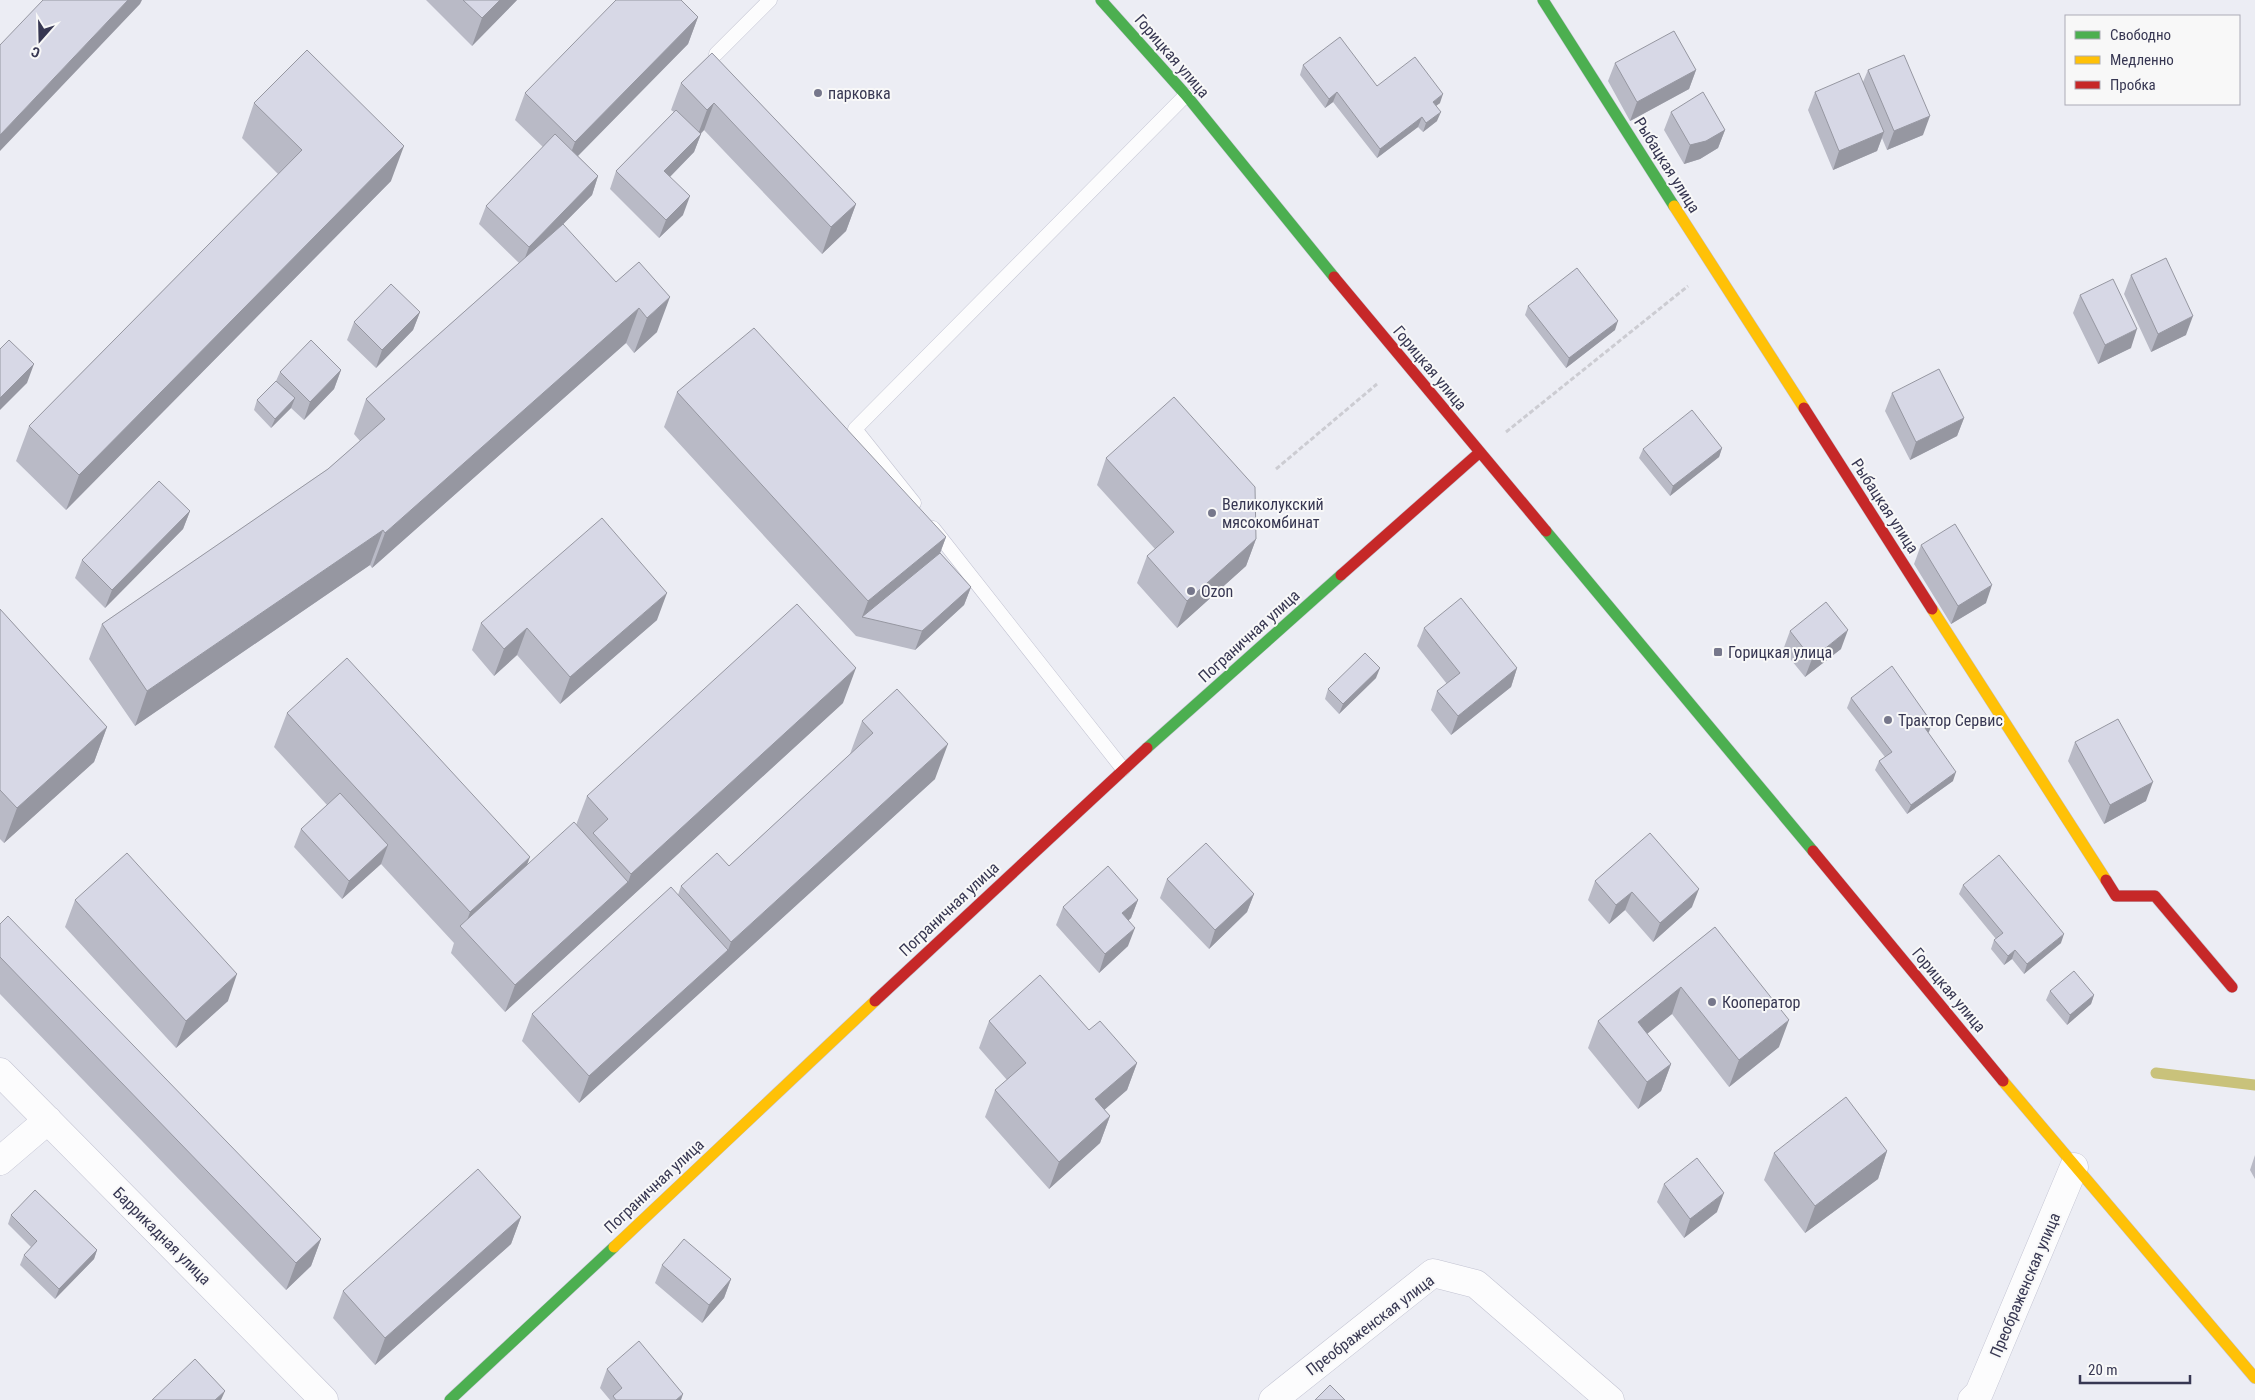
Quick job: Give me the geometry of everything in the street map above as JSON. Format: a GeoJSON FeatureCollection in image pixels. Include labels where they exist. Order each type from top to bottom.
{"type":"FeatureCollection","features":[{"type":"Feature","properties":{"kind":"street","name":"Горицкая улица"},"geometry":{"type":"LineString","coordinates":[[1101,0],[1186,95],[1404,362],[2074,1168],[2255,1378]]}},
{"type":"Feature","properties":{"kind":"street","name":"Рыбацкая улица"},"geometry":{"type":"LineString","coordinates":[[1543,0],[2116,896],[2154,896],[2232,987]]}},
{"type":"Feature","properties":{"kind":"street","name":"Пограничная улица"},"geometry":{"type":"LineString","coordinates":[[450,1400],[1124,769],[1480,452]]}},
{"type":"Feature","properties":{"kind":"street","name":"Баррикадная улица"},"geometry":{"type":"LineString","coordinates":[[0,1072],[324,1400]]}},
{"type":"Feature","properties":{"kind":"street"},"geometry":{"type":"LineString","coordinates":[[0,1161],[48,1120]]}},
{"type":"Feature","properties":{"kind":"street","name":"Преображенская улица"},"geometry":{"type":"LineString","coordinates":[[1972,1400],[1979,1393],[2074,1168]]}},
{"type":"Feature","properties":{"kind":"street","name":"Преображенская улица"},"geometry":{"type":"LineString","coordinates":[[1273,1400],[1433,1273],[1476,1284],[1610,1400]]}},
{"type":"Feature","properties":{"kind":"lane"},"geometry":{"type":"LineString","coordinates":[[716,54],[770,0]]}},
{"type":"Feature","properties":{"kind":"lane"},"geometry":{"type":"LineString","coordinates":[[1124,769],[855,429],[1186,95]]}},
{"type":"Feature","properties":{"kind":"path"},"geometry":{"type":"LineString","coordinates":[[1480,452],[1712,267]]}},
{"type":"Feature","properties":{"kind":"path"},"geometry":{"type":"LineString","coordinates":[[1276,468],[1404,362]]}},
{"type":"Feature","properties":{"kind":"building"},"geometry":{"type":"Polygon","coordinates":[[[43,0],[128,0],[0,135],[0,45],[43,0]]]}},
{"type":"Feature","properties":{"kind":"building"},"geometry":{"type":"Polygon","coordinates":[[[463,0],[500,0],[482,18],[463,0]]]}},
{"type":"Feature","properties":{"kind":"building"},"geometry":{"type":"Polygon","coordinates":[[[616,0],[681,0],[698,17],[575,142],[525,93],[616,0]]]}},
{"type":"Feature","properties":{"kind":"building"},"geometry":{"type":"Polygon","coordinates":[[[1674,31],[1696,70],[1637,102],[1615,63],[1674,31]]]}},
{"type":"Feature","properties":{"kind":"building"},"geometry":{"type":"Polygon","coordinates":[[[1340,37],[1377,86],[1415,57],[1443,94],[1433,102],[1441,112],[1426,123],[1422,117],[1380,149],[1337,92],[1329,99],[1303,65],[1340,37]]]}},
{"type":"Feature","properties":{"kind":"building"},"geometry":{"type":"Polygon","coordinates":[[[307,50],[404,146],[79,475],[29,426],[302,150],[254,103],[307,50]]]}},
{"type":"Feature","properties":{"kind":"building"},"geometry":{"type":"Polygon","coordinates":[[[712,53],[856,204],[831,227],[714,103],[707,110],[681,83],[712,53]]]}},
{"type":"Feature","properties":{"kind":"building"},"geometry":{"type":"Polygon","coordinates":[[[1904,55],[1930,116],[1894,131],[1868,70],[1904,55]]]}},
{"type":"Feature","properties":{"kind":"building"},"geometry":{"type":"Polygon","coordinates":[[[1859,73],[1884,132],[1839,151],[1815,92],[1859,73]]]}},
{"type":"Feature","properties":{"kind":"building"},"geometry":{"type":"Polygon","coordinates":[[[1703,92],[1725,130],[1706,141],[1690,145],[1671,112],[1703,92]]]}},
{"type":"Feature","properties":{"kind":"building"},"geometry":{"type":"Polygon","coordinates":[[[676,110],[701,134],[664,171],[690,196],[666,220],[616,171],[676,110]]]}},
{"type":"Feature","properties":{"kind":"building"},"geometry":{"type":"Polygon","coordinates":[[[555,134],[598,176],[529,247],[486,206],[555,134]]]}},
{"type":"Feature","properties":{"kind":"building"},"geometry":{"type":"Polygon","coordinates":[[[563,224],[616,282],[639,262],[670,297],[647,318],[639,308],[385,533],[383,530],[147,691],[102,624],[328,469],[385,419],[366,399],[563,224]]]}},
{"type":"Feature","properties":{"kind":"building"},"geometry":{"type":"Polygon","coordinates":[[[2166,258],[2193,316],[2158,334],[2131,275],[2166,258]]]}},
{"type":"Feature","properties":{"kind":"building"},"geometry":{"type":"Polygon","coordinates":[[[1577,268],[1618,321],[1569,358],[1528,306],[1577,268]]]}},
{"type":"Feature","properties":{"kind":"building"},"geometry":{"type":"Polygon","coordinates":[[[2113,279],[2137,329],[2105,345],[2080,295],[2113,279]]]}},
{"type":"Feature","properties":{"kind":"building"},"geometry":{"type":"Polygon","coordinates":[[[391,284],[420,312],[382,350],[354,322],[391,284]]]}},
{"type":"Feature","properties":{"kind":"building"},"geometry":{"type":"Polygon","coordinates":[[[754,328],[946,537],[868,601],[677,392],[754,328]]]}},
{"type":"Feature","properties":{"kind":"building"},"geometry":{"type":"Polygon","coordinates":[[[9,340],[34,364],[0,398],[0,349],[9,340]]]}},
{"type":"Feature","properties":{"kind":"building"},"geometry":{"type":"Polygon","coordinates":[[[311,340],[341,370],[310,402],[280,372],[311,340]]]}},
{"type":"Feature","properties":{"kind":"building"},"geometry":{"type":"Polygon","coordinates":[[[1939,369],[1964,418],[1916,442],[1892,393],[1939,369]]]}},
{"type":"Feature","properties":{"kind":"building"},"geometry":{"type":"Polygon","coordinates":[[[276,381],[295,398],[275,419],[257,400],[276,381]]]}},
{"type":"Feature","properties":{"kind":"building"},"geometry":{"type":"Polygon","coordinates":[[[1174,397],[1255,487],[1256,539],[1187,601],[1147,556],[1174,532],[1106,458],[1174,397]]]}},
{"type":"Feature","properties":{"kind":"building"},"geometry":{"type":"Polygon","coordinates":[[[1692,410],[1722,448],[1673,486],[1643,449],[1692,410]]]}},
{"type":"Feature","properties":{"kind":"building"},"geometry":{"type":"Polygon","coordinates":[[[159,481],[190,511],[112,590],[82,560],[159,481]]]}},
{"type":"Feature","properties":{"kind":"building"},"geometry":{"type":"Polygon","coordinates":[[[602,518],[667,593],[570,677],[527,628],[504,649],[481,623],[602,518]]]}},
{"type":"Feature","properties":{"kind":"building"},"geometry":{"type":"Polygon","coordinates":[[[1955,524],[1992,585],[1958,606],[1921,545],[1955,524]]]}},
{"type":"Feature","properties":{"kind":"building"},"geometry":{"type":"Polygon","coordinates":[[[940,553],[971,587],[922,631],[862,617],[940,553]]]}},
{"type":"Feature","properties":{"kind":"building"},"geometry":{"type":"Polygon","coordinates":[[[1461,598],[1517,668],[1458,716],[1437,691],[1460,673],[1424,628],[1461,598]]]}},
{"type":"Feature","properties":{"kind":"building"},"geometry":{"type":"Polygon","coordinates":[[[1826,602],[1848,630],[1812,659],[1790,631],[1826,602]]]}},
{"type":"Feature","properties":{"kind":"building"},"geometry":{"type":"Polygon","coordinates":[[[797,604],[856,668],[631,874],[593,833],[608,819],[587,796],[797,604]]]}},
{"type":"Feature","properties":{"kind":"building"},"geometry":{"type":"Polygon","coordinates":[[[0,609],[107,727],[17,808],[0,790],[0,609]]]}},
{"type":"Feature","properties":{"kind":"building"},"geometry":{"type":"Polygon","coordinates":[[[1365,653],[1380,668],[1343,704],[1328,689],[1365,653]]]}},
{"type":"Feature","properties":{"kind":"building"},"geometry":{"type":"Polygon","coordinates":[[[347,658],[530,857],[470,912],[287,713],[347,658]]]}},
{"type":"Feature","properties":{"kind":"building"},"geometry":{"type":"Polygon","coordinates":[[[1892,666],[1932,723],[1925,728],[1956,772],[1911,805],[1879,761],[1892,752],[1851,698],[1892,666]]]}},
{"type":"Feature","properties":{"kind":"building"},"geometry":{"type":"Polygon","coordinates":[[[897,689],[948,744],[731,942],[681,886],[717,853],[729,866],[873,733],[862,721],[897,689]]]}},
{"type":"Feature","properties":{"kind":"building"},"geometry":{"type":"Polygon","coordinates":[[[2118,719],[2153,782],[2110,805],[2075,742],[2118,719]]]}},
{"type":"Feature","properties":{"kind":"building"},"geometry":{"type":"Polygon","coordinates":[[[340,793],[388,845],[349,881],[301,829],[340,793]]]}},
{"type":"Feature","properties":{"kind":"building"},"geometry":{"type":"Polygon","coordinates":[[[574,822],[628,882],[515,985],[460,926],[574,822]]]}},
{"type":"Feature","properties":{"kind":"building"},"geometry":{"type":"Polygon","coordinates":[[[1650,833],[1699,889],[1660,923],[1632,892],[1616,905],[1595,881],[1650,833]]]}},
{"type":"Feature","properties":{"kind":"building"},"geometry":{"type":"Polygon","coordinates":[[[1206,843],[1254,894],[1215,930],[1167,879],[1206,843]]]}},
{"type":"Feature","properties":{"kind":"building"},"geometry":{"type":"Polygon","coordinates":[[[127,853],[237,974],[186,1021],[75,900],[127,853]]]}},
{"type":"Feature","properties":{"kind":"building"},"geometry":{"type":"Polygon","coordinates":[[[1999,855],[2064,934],[2027,964],[2015,950],[2008,956],[1994,940],[2003,933],[1963,885],[1999,855]]]}},
{"type":"Feature","properties":{"kind":"building"},"geometry":{"type":"Polygon","coordinates":[[[1108,866],[1138,900],[1122,913],[1135,928],[1105,954],[1063,907],[1108,866]]]}},
{"type":"Feature","properties":{"kind":"building"},"geometry":{"type":"Polygon","coordinates":[[[671,887],[728,950],[589,1076],[532,1014],[671,887]]]}},
{"type":"Feature","properties":{"kind":"building"},"geometry":{"type":"Polygon","coordinates":[[[8,916],[321,1239],[296,1263],[0,957],[0,924],[8,916]]]}},
{"type":"Feature","properties":{"kind":"building"},"geometry":{"type":"Polygon","coordinates":[[[1715,927],[1789,1020],[1739,1060],[1681,987],[1638,1022],[1671,1064],[1647,1082],[1598,1021],[1715,927]]]}},
{"type":"Feature","properties":{"kind":"building"},"geometry":{"type":"Polygon","coordinates":[[[2074,971],[2094,995],[2070,1015],[2050,991],[2074,971]]]}},
{"type":"Feature","properties":{"kind":"building"},"geometry":{"type":"Polygon","coordinates":[[[1040,975],[1089,1030],[1100,1021],[1137,1063],[1095,1099],[1110,1116],[1059,1162],[995,1090],[1026,1063],[989,1021],[1040,975]]]}},
{"type":"Feature","properties":{"kind":"building"},"geometry":{"type":"Polygon","coordinates":[[[1846,1097],[1887,1151],[1815,1206],[1774,1153],[1846,1097]]]}},
{"type":"Feature","properties":{"kind":"building"},"geometry":{"type":"Polygon","coordinates":[[[1697,1158],[1724,1193],[1690,1219],[1664,1184],[1697,1158]]]}},
{"type":"Feature","properties":{"kind":"building"},"geometry":{"type":"Polygon","coordinates":[[[478,1169],[521,1217],[385,1338],[343,1291],[478,1169]]]}},
{"type":"Feature","properties":{"kind":"building"},"geometry":{"type":"Polygon","coordinates":[[[35,1190],[97,1250],[59,1289],[24,1255],[37,1241],[11,1215],[35,1190]]]}},
{"type":"Feature","properties":{"kind":"building"},"geometry":{"type":"Polygon","coordinates":[[[684,1239],[731,1279],[709,1305],[662,1265],[684,1239]]]}},
{"type":"Feature","properties":{"kind":"building"},"geometry":{"type":"Polygon","coordinates":[[[639,1341],[683,1394],[676,1400],[616,1400],[613,1396],[622,1388],[607,1369],[639,1341]]]}},
{"type":"Feature","properties":{"kind":"building"},"geometry":{"type":"Polygon","coordinates":[[[195,1359],[225,1391],[215,1400],[152,1400],[195,1359]]]}},
{"type":"Feature","properties":{"kind":"building"},"geometry":{"type":"Polygon","coordinates":[[[1330,1385],[1345,1400],[1315,1400],[1330,1385]]]}},
{"type":"Feature","properties":{"kind":"waterway"},"geometry":{"type":"LineString","coordinates":[[2156,1073],[2255,1085]]}},
{"type":"Feature","properties":{"kind":"traffic: fast"},"geometry":{"type":"LineString","coordinates":[[1101,0],[1186,95],[1334,277]]}},
{"type":"Feature","properties":{"kind":"traffic: fast"},"geometry":{"type":"LineString","coordinates":[[1543,0],[1674,206]]}},
{"type":"Feature","properties":{"kind":"traffic: fast"},"geometry":{"type":"LineString","coordinates":[[1546,531],[1813,851]]}},
{"type":"Feature","properties":{"kind":"traffic: fast"},"geometry":{"type":"LineString","coordinates":[[1147,748],[1341,575]]}},
{"type":"Feature","properties":{"kind":"traffic: fast"},"geometry":{"type":"LineString","coordinates":[[450,1400],[614,1247]]}},
{"type":"Feature","properties":{"kind":"traffic: slow"},"geometry":{"type":"LineString","coordinates":[[1674,206],[1804,408]]}},
{"type":"Feature","properties":{"kind":"traffic: slow"},"geometry":{"type":"LineString","coordinates":[[1932,609],[2106,880]]}},
{"type":"Feature","properties":{"kind":"traffic: slow"},"geometry":{"type":"LineString","coordinates":[[614,1247],[875,1001]]}},
{"type":"Feature","properties":{"kind":"traffic: slow"},"geometry":{"type":"LineString","coordinates":[[2003,1081],[2255,1378]]}},
{"type":"Feature","properties":{"kind":"traffic: jam"},"geometry":{"type":"LineString","coordinates":[[1334,277],[1546,531]]}},
{"type":"Feature","properties":{"kind":"traffic: jam"},"geometry":{"type":"LineString","coordinates":[[1804,408],[1932,609]]}},
{"type":"Feature","properties":{"kind":"traffic: jam"},"geometry":{"type":"LineString","coordinates":[[1341,575],[1480,452]]}},
{"type":"Feature","properties":{"kind":"traffic: jam"},"geometry":{"type":"LineString","coordinates":[[875,1001],[1147,748]]}},
{"type":"Feature","properties":{"kind":"traffic: jam"},"geometry":{"type":"LineString","coordinates":[[1813,851],[2003,1081]]}},
{"type":"Feature","properties":{"kind":"traffic: jam"},"geometry":{"type":"LineString","coordinates":[[2106,880],[2116,896],[2155,896],[2232,987]]}},
{"type":"Feature","properties":{"kind":"place","name":"парковка"},"geometry":{"type":"Point","coordinates":[818,93]}},
{"type":"Feature","properties":{"kind":"place","name":"Великолукский мясокомбинат"},"geometry":{"type":"Point","coordinates":[1212,513]}},
{"type":"Feature","properties":{"kind":"place","name":"Ozon"},"geometry":{"type":"Point","coordinates":[1191,591]}},
{"type":"Feature","properties":{"kind":"place","name":"Горицкая улица"},"geometry":{"type":"Point","coordinates":[1718,652]}},
{"type":"Feature","properties":{"kind":"place","name":"Трактор Сервис"},"geometry":{"type":"Point","coordinates":[1888,720]}},
{"type":"Feature","properties":{"kind":"place","name":"Кооператор"},"geometry":{"type":"Point","coordinates":[1712,1002]}}]}
